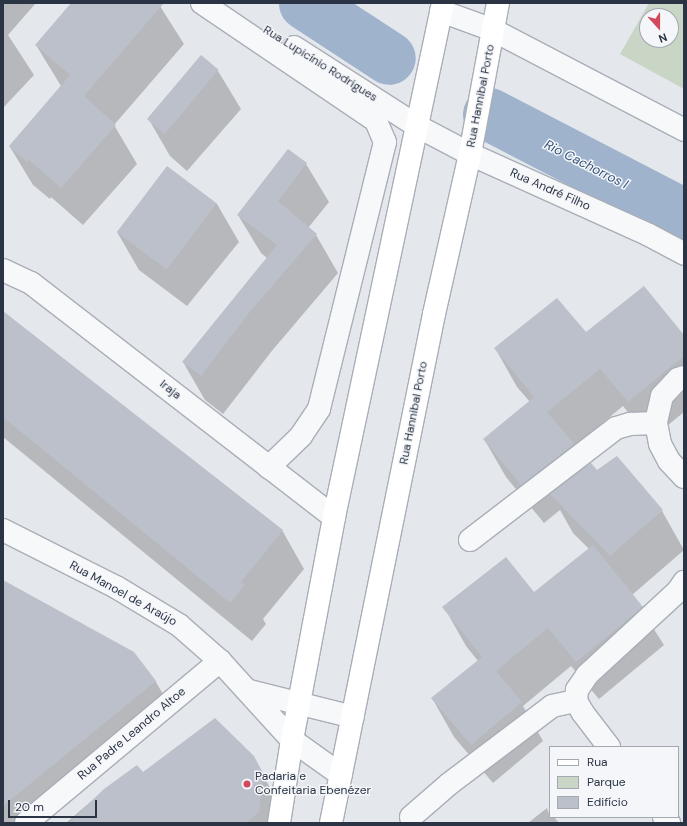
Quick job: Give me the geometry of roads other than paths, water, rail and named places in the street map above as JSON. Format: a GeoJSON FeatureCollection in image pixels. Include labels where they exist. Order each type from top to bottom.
{"type":"FeatureCollection","features":[{"type":"Feature","properties":{"kind":"main road","name":"Rua Hannibal Porto"},"geometry":{"type":"LineString","coordinates":[[331,823],[433,321],[470,154],[498,3]]}},
{"type":"Feature","properties":{"kind":"main road"},"geometry":{"type":"LineString","coordinates":[[279,823],[292,740],[300,705],[334,517],[442,7]]}},
{"type":"Feature","properties":{"kind":"street"},"geometry":{"type":"LineString","coordinates":[[202,3],[376,121],[385,142],[319,409],[301,436],[269,467]]}},
{"type":"Feature","properties":{"kind":"street","name":"Rua Lupicínio Rodrigues"},"geometry":{"type":"LineString","coordinates":[[224,3],[417,126]]}},
{"type":"Feature","properties":{"kind":"street"},"geometry":{"type":"LineString","coordinates":[[442,7],[493,30],[684,130]]}},
{"type":"Feature","properties":{"kind":"street","name":"Rua André Filho"},"geometry":{"type":"LineString","coordinates":[[417,126],[470,154],[649,235],[684,254]]}},
{"type":"Feature","properties":{"kind":"street","name":"Iraja"},"geometry":{"type":"LineString","coordinates":[[3,270],[31,283],[334,517]]}},
{"type":"Feature","properties":{"kind":"street"},"geometry":{"type":"LineString","coordinates":[[684,377],[678,379],[662,396],[656,423],[660,444],[669,461],[684,477]]}},
{"type":"Feature","properties":{"kind":"street"},"geometry":{"type":"LineString","coordinates":[[470,540],[616,428],[630,424],[656,423]]}},
{"type":"Feature","properties":{"kind":"street","name":"Rua Manoel de Araújo"},"geometry":{"type":"LineString","coordinates":[[3,530],[149,606],[179,625],[220,661],[249,691],[292,740],[341,775]]}},
{"type":"Feature","properties":{"kind":"street"},"geometry":{"type":"LineString","coordinates":[[608,746],[576,701],[577,690],[587,675],[678,591],[684,582]]}},
{"type":"Feature","properties":{"kind":"street","name":"Rua Padre Leandro Altoe"},"geometry":{"type":"LineString","coordinates":[[26,823],[220,661]]}},
{"type":"Feature","properties":{"kind":"street"},"geometry":{"type":"LineString","coordinates":[[249,691],[300,705],[353,716]]}},
{"type":"Feature","properties":{"kind":"street"},"geometry":{"type":"LineString","coordinates":[[411,816],[448,784],[552,706],[576,701]]}},
{"type":"Feature","properties":{"kind":"waterway","name":"Rio Cachorros I"},"geometry":{"type":"LineString","coordinates":[[305,3],[389,58]]}},
{"type":"Feature","properties":{"kind":"waterway","name":"Rio Cachorros I"},"geometry":{"type":"LineString","coordinates":[[489,114],[684,215]]}},
{"type":"Feature","properties":{"kind":"place","name":"Padaria e Confeitaria Ebenézer"},"geometry":{"type":"Point","coordinates":[247,784]}}]}
